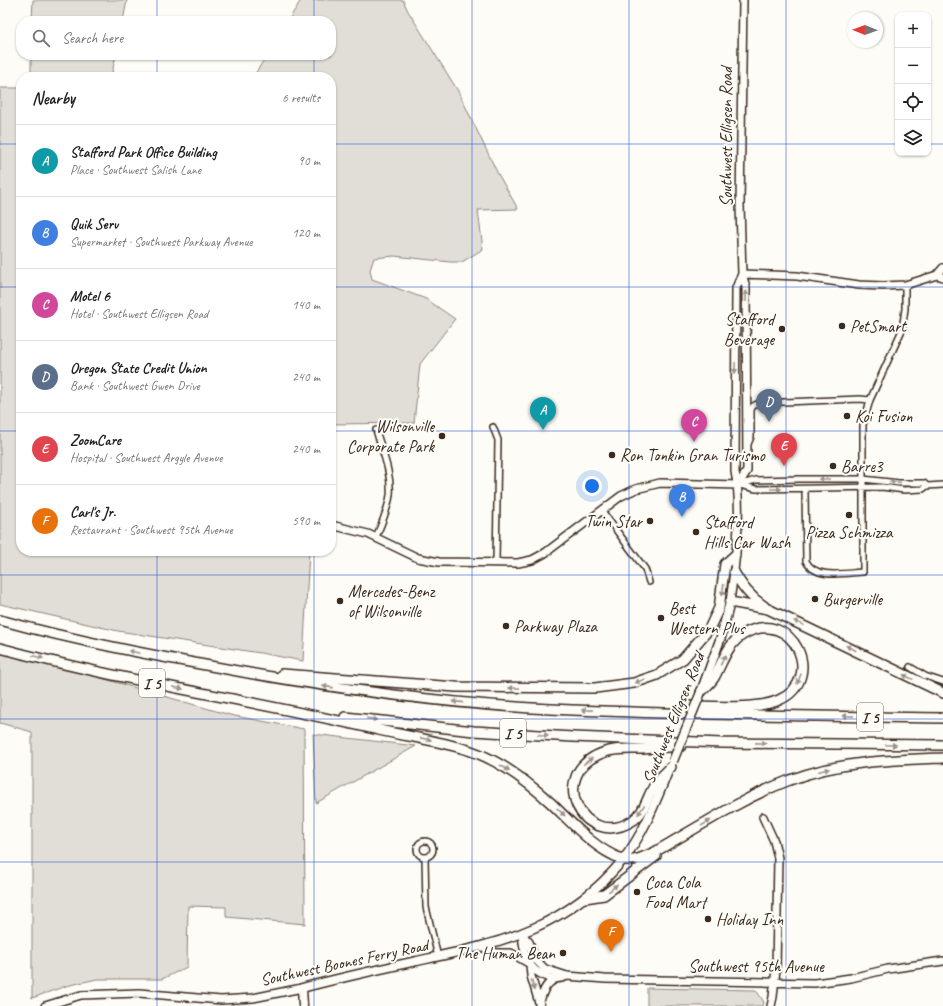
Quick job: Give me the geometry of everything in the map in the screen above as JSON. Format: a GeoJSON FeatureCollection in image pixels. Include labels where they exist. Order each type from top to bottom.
{"type":"FeatureCollection","features":[{"type":"Feature","properties":{"kind":"highway","name":"I 5"},"geometry":{"type":"LineString","coordinates":[[241,672],[456,687],[596,688],[629,684],[668,669],[683,658],[709,629],[719,608],[725,564],[735,555]]}},
{"type":"Feature","properties":{"kind":"highway"},"geometry":{"type":"LineString","coordinates":[[734,572],[743,588],[753,599],[768,609],[943,693]]}},
{"type":"Feature","properties":{"kind":"highway"},"geometry":{"type":"LineString","coordinates":[[730,602],[768,609]]}},
{"type":"Feature","properties":{"kind":"highway","name":"I 5"},"geometry":{"type":"LineString","coordinates":[[0,620],[139,653],[301,683],[417,698],[552,709],[943,718]]}},
{"type":"Feature","properties":{"kind":"highway","name":"I 5"},"geometry":{"type":"LineString","coordinates":[[626,711],[671,707],[752,705],[779,700],[793,690],[799,679],[802,662],[800,651],[795,642],[776,629],[762,628],[750,630],[732,644],[715,676],[701,692]]}},
{"type":"Feature","properties":{"kind":"highway","name":"I 5"},"geometry":{"type":"LineString","coordinates":[[0,648],[148,682],[306,712],[450,744],[478,754],[498,764],[532,786],[589,839],[623,860]]}},
{"type":"Feature","properties":{"kind":"highway","name":"I 5"},"geometry":{"type":"LineString","coordinates":[[306,712],[474,731],[722,742],[943,745]]}},
{"type":"Feature","properties":{"kind":"highway","name":"I 5"},"geometry":{"type":"LineString","coordinates":[[672,764],[656,783],[638,815],[626,824],[613,827],[595,824],[583,815],[576,804],[573,790],[578,770],[586,761],[599,754],[614,750],[722,742]]}},
{"type":"Feature","properties":{"kind":"highway"},"geometry":{"type":"LineString","coordinates":[[623,860],[638,859],[673,843],[742,803],[790,780],[813,772],[856,763],[943,758]]}},
{"type":"Feature","properties":{"kind":"highway"},"geometry":{"type":"LineString","coordinates":[[585,898],[604,895],[673,843]]}},
{"type":"Feature","properties":{"kind":"main road","name":"Southwest Elligsen Road"},"geometry":{"type":"LineString","coordinates":[[738,484],[747,471],[746,287],[742,274],[740,198],[742,0]]}},
{"type":"Feature","properties":{"kind":"main road"},"geometry":{"type":"LineString","coordinates":[[742,274],[813,278],[867,286],[905,285],[940,276],[943,268]]}},
{"type":"Feature","properties":{"kind":"main road","name":"Southwest Elligsen Road"},"geometry":{"type":"LineString","coordinates":[[623,860],[646,823],[672,764],[721,637],[730,602],[734,572],[738,484],[735,472],[736,288],[742,274]]}},
{"type":"Feature","properties":{"kind":"main road"},"geometry":{"type":"LineString","coordinates":[[336,526],[350,528],[376,537],[399,550],[424,560],[447,563],[518,563],[539,556],[621,496],[644,486],[660,483],[738,484]]}},
{"type":"Feature","properties":{"kind":"main road"},"geometry":{"type":"LineString","coordinates":[[763,817],[774,841],[778,858],[774,983],[770,1006]]}},
{"type":"Feature","properties":{"kind":"main road","name":"Southwest Boones Ferry Road"},"geometry":{"type":"LineString","coordinates":[[45,1006],[81,995],[139,994],[221,1000],[252,998],[481,947],[522,934],[556,917],[585,898],[602,883],[623,860]]}},
{"type":"Feature","properties":{"kind":"main road"},"geometry":{"type":"LineString","coordinates":[[522,934],[526,955],[530,964],[531,976],[540,1005]]}},
{"type":"Feature","properties":{"kind":"main road"},"geometry":{"type":"LineString","coordinates":[[522,934],[529,942],[538,968],[544,976],[555,979]]}},
{"type":"Feature","properties":{"kind":"main road"},"geometry":{"type":"LineString","coordinates":[[481,947],[496,953],[511,953],[538,968]]}},
{"type":"Feature","properties":{"kind":"main road","name":"Southwest 95th Avenue"},"geometry":{"type":"LineString","coordinates":[[538,968],[567,976],[605,979],[774,983],[831,982],[901,966],[943,961]]}},
{"type":"Feature","properties":{"kind":"main road","name":"Southwest 95th Avenue"},"geometry":{"type":"LineString","coordinates":[[555,979],[562,979],[567,976]]}},
{"type":"Feature","properties":{"kind":"main road"},"geometry":{"type":"LineString","coordinates":[[540,1005],[544,987],[547,983],[555,979]]}},
{"type":"Feature","properties":{"kind":"main road"},"geometry":{"type":"LineString","coordinates":[[302,988],[303,1006]]}},
{"type":"Feature","properties":{"kind":"street"},"geometry":{"type":"LineString","coordinates":[[805,489],[806,561],[810,568],[818,572],[863,572],[863,425],[870,400],[902,330],[905,285]]}},
{"type":"Feature","properties":{"kind":"street"},"geometry":{"type":"LineString","coordinates":[[747,447],[752,437],[751,410],[753,406],[759,403],[860,398],[870,400]]}},
{"type":"Feature","properties":{"kind":"street"},"geometry":{"type":"LineString","coordinates":[[493,427],[498,440],[496,564]]}},
{"type":"Feature","properties":{"kind":"street"},"geometry":{"type":"LineString","coordinates":[[376,430],[389,476],[390,495],[386,512],[376,537]]}},
{"type":"Feature","properties":{"kind":"street"},"geometry":{"type":"LineString","coordinates":[[738,484],[756,480],[862,479],[899,483],[924,483],[926,486]]}},
{"type":"Feature","properties":{"kind":"street"},"geometry":{"type":"LineString","coordinates":[[738,484],[756,489],[863,487],[923,489],[926,486],[943,485]]}},
{"type":"Feature","properties":{"kind":"street"},"geometry":{"type":"LineString","coordinates":[[602,511],[645,569],[649,582]]}},
{"type":"Feature","properties":{"kind":"street"},"geometry":{"type":"LineString","coordinates":[[910,666],[925,676],[943,682]]}},
{"type":"Feature","properties":{"kind":"street"},"geometry":{"type":"LineString","coordinates":[[425,857],[426,907],[438,957]]}},
{"type":"Feature","properties":{"kind":"shaded area"},"geometry":{"type":"Polygon","coordinates":[[[33,0],[127,0],[124,16],[32,16],[33,0]]]}},
{"type":"Feature","properties":{"kind":"shaded area"},"geometry":{"type":"Polygon","coordinates":[[[301,0],[403,0],[408,11],[458,91],[497,172],[518,209],[478,210],[483,249],[462,262],[394,256],[374,258],[370,270],[372,279],[426,299],[455,319],[420,364],[414,423],[336,424],[336,72],[256,72],[264,60],[336,60],[336,16],[291,16],[301,0]]]}},
{"type":"Feature","properties":{"kind":"shaded area"},"geometry":{"type":"Polygon","coordinates":[[[31,60],[115,60],[112,72],[31,72],[31,60]]]}},
{"type":"Feature","properties":{"kind":"shaded area"},"geometry":{"type":"Polygon","coordinates":[[[0,88],[16,88],[16,556],[309,556],[303,661],[118,631],[0,604],[0,88]]]}},
{"type":"Feature","properties":{"kind":"shaded area"},"geometry":{"type":"Polygon","coordinates":[[[0,649],[230,715],[304,729],[305,924],[226,917],[226,907],[188,906],[187,967],[162,979],[97,979],[66,986],[32,998],[32,732],[0,723],[0,649]]]}},
{"type":"Feature","properties":{"kind":"shaded area"},"geometry":{"type":"Polygon","coordinates":[[[313,734],[416,746],[316,803],[313,734]]]}},
{"type":"Feature","properties":{"kind":"shaded area"},"geometry":{"type":"Polygon","coordinates":[[[647,988],[756,990],[764,1002],[763,1006],[647,1006],[647,988]]]}},
{"type":"Feature","properties":{"kind":"place","name":"PetSmart"},"geometry":{"type":"Point","coordinates":[842,326]}},
{"type":"Feature","properties":{"kind":"place","name":"Stafford Beverage"},"geometry":{"type":"Point","coordinates":[782,329]}},
{"type":"Feature","properties":{"kind":"place","name":"Koi Fusion"},"geometry":{"type":"Point","coordinates":[847,416]}},
{"type":"Feature","properties":{"kind":"place","name":"Oregon State Credit Union"},"geometry":{"type":"Point","coordinates":[769,422]}},
{"type":"Feature","properties":{"kind":"place","name":"Stafford Park Office Building"},"geometry":{"type":"Point","coordinates":[543,430]}},
{"type":"Feature","properties":{"kind":"place","name":"Wilsonville Corporate Park"},"geometry":{"type":"Point","coordinates":[442,436]}},
{"type":"Feature","properties":{"kind":"place","name":"Motel 6"},"geometry":{"type":"Point","coordinates":[694,442]}},
{"type":"Feature","properties":{"kind":"place","name":"Ron Tonkin Gran Turismo"},"geometry":{"type":"Point","coordinates":[612,455]}},
{"type":"Feature","properties":{"kind":"place","name":"ZoomCare"},"geometry":{"type":"Point","coordinates":[784,466]}},
{"type":"Feature","properties":{"kind":"place","name":"Barre3"},"geometry":{"type":"Point","coordinates":[833,466]}},
{"type":"Feature","properties":{"kind":"place","name":"Pizza Schmizza"},"geometry":{"type":"Point","coordinates":[849,515]}},
{"type":"Feature","properties":{"kind":"place","name":"Quik Serv"},"geometry":{"type":"Point","coordinates":[682,517]}},
{"type":"Feature","properties":{"kind":"place","name":"Twin Star"},"geometry":{"type":"Point","coordinates":[650,521]}},
{"type":"Feature","properties":{"kind":"place","name":"Stafford Hills Car Wash"},"geometry":{"type":"Point","coordinates":[696,532]}},
{"type":"Feature","properties":{"kind":"place","name":"Burgerville"},"geometry":{"type":"Point","coordinates":[815,599]}},
{"type":"Feature","properties":{"kind":"place","name":"Mercedes-Benz of Wilsonville"},"geometry":{"type":"Point","coordinates":[340,601]}},
{"type":"Feature","properties":{"kind":"place","name":"Best Western Plus"},"geometry":{"type":"Point","coordinates":[661,618]}},
{"type":"Feature","properties":{"kind":"place","name":"Parkway Plaza"},"geometry":{"type":"Point","coordinates":[506,626]}},
{"type":"Feature","properties":{"kind":"place","name":"Coca Cola Food Mart"},"geometry":{"type":"Point","coordinates":[637,892]}},
{"type":"Feature","properties":{"kind":"place","name":"Holiday Inn"},"geometry":{"type":"Point","coordinates":[708,919]}},
{"type":"Feature","properties":{"kind":"place","name":"Carl's Jr."},"geometry":{"type":"Point","coordinates":[611,952]}},
{"type":"Feature","properties":{"kind":"place","name":"The Human Bean"},"geometry":{"type":"Point","coordinates":[563,953]}}]}
